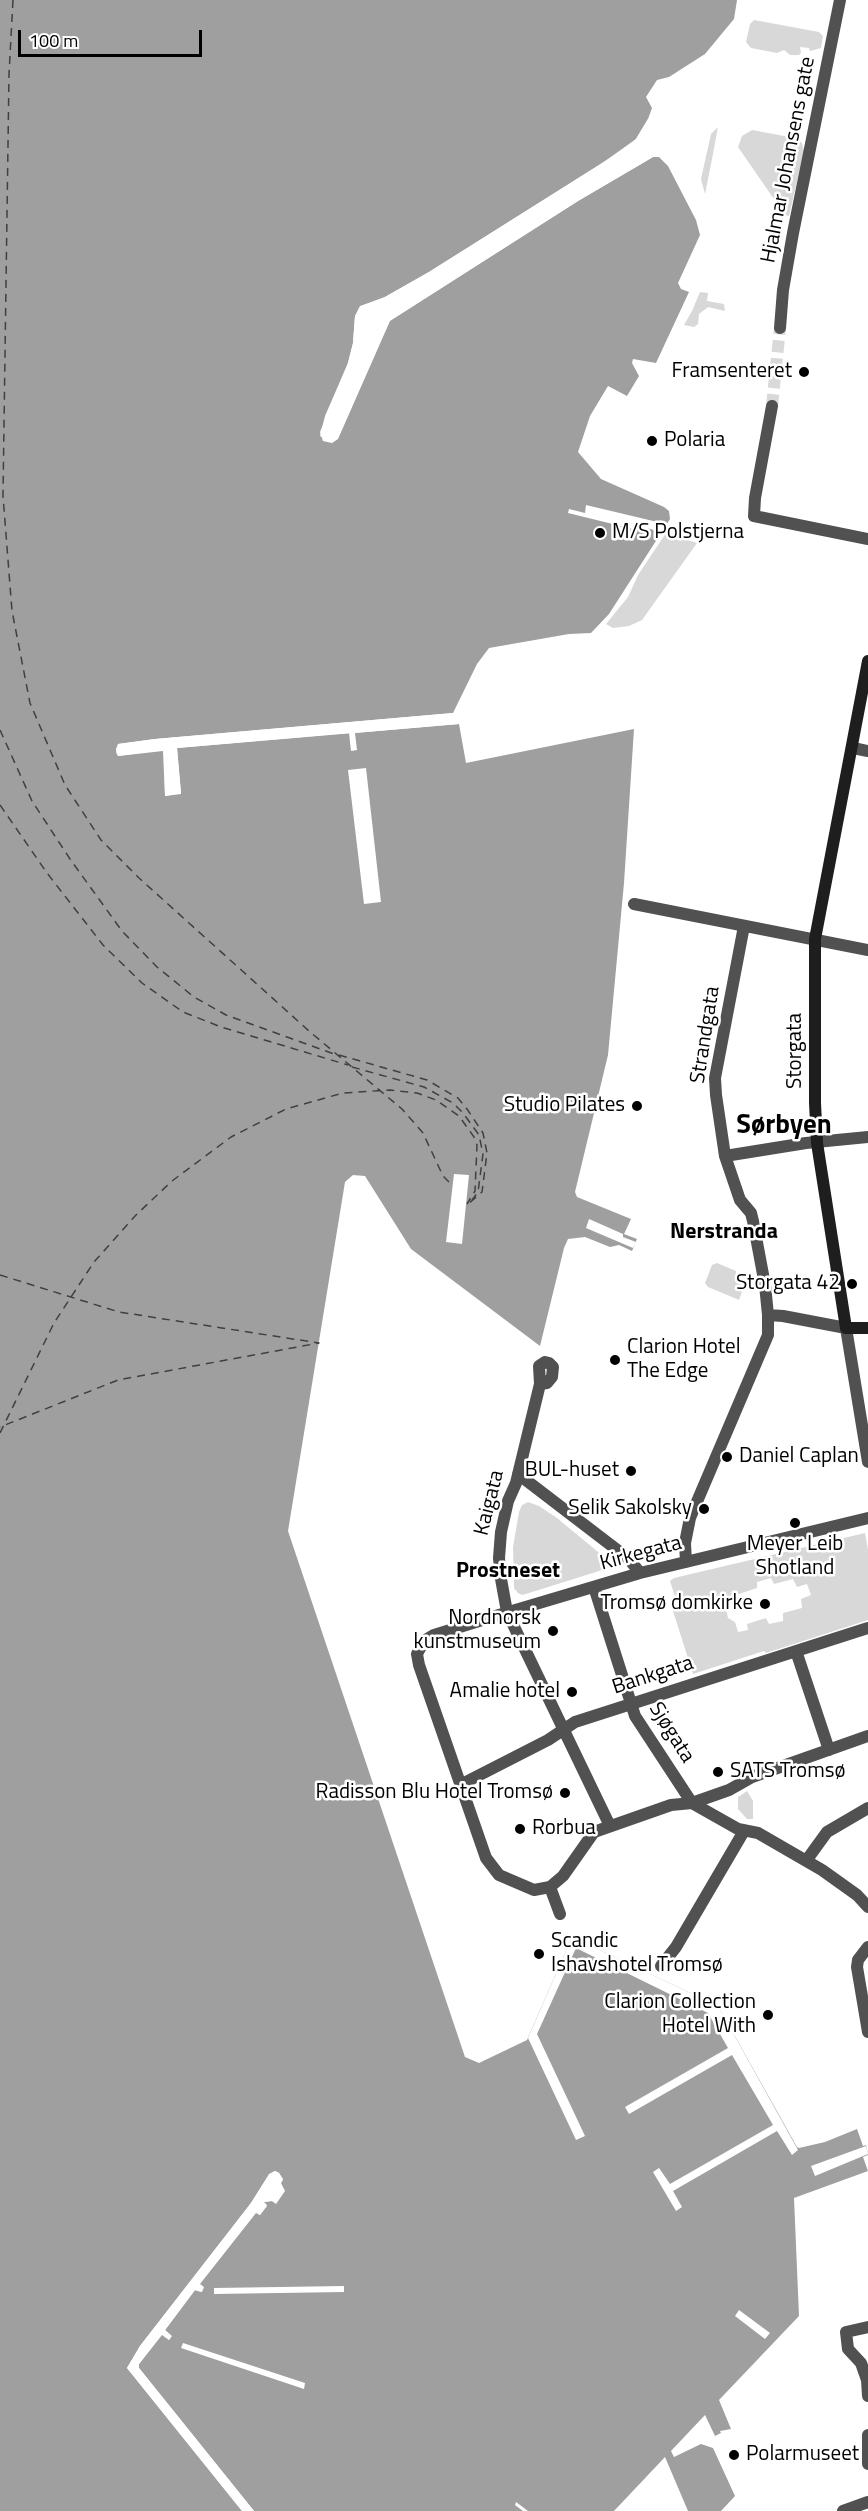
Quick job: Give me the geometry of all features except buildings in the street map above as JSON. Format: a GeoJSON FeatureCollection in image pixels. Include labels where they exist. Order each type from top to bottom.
{"type":"FeatureCollection","features":[{"type":"Feature","properties":{"kind":"street","name":"Hjalmar Johansens gate"},"geometry":{"type":"LineString","coordinates":[[780,327],[791,244],[840,0]]}},
{"type":"Feature","properties":{"kind":"street"},"geometry":{"type":"LineString","coordinates":[[772,406],[755,498],[754,516],[868,539]]}},
{"type":"Feature","properties":{"kind":"street","name":"Storgata"},"geometry":{"type":"LineString","coordinates":[[868,661],[815,939],[817,1143],[868,1462]]}},
{"type":"Feature","properties":{"kind":"street"},"geometry":{"type":"LineString","coordinates":[[853,748],[868,751]]}},
{"type":"Feature","properties":{"kind":"street"},"geometry":{"type":"LineString","coordinates":[[634,904],[868,950]]}},
{"type":"Feature","properties":{"kind":"street","name":"Strandgata"},"geometry":{"type":"LineString","coordinates":[[686,1562],[685,1536],[690,1518],[768,1335],[768,1316],[753,1221],[751,1213],[740,1200],[725,1156],[715,1078],[744,926]]}},
{"type":"Feature","properties":{"kind":"street"},"geometry":{"type":"LineString","coordinates":[[725,1156],[868,1137]]}},
{"type":"Feature","properties":{"kind":"street"},"geometry":{"type":"LineString","coordinates":[[768,1316],[783,1316],[846,1328],[868,1328]]}},
{"type":"Feature","properties":{"kind":"street","name":"Kaigata"},"geometry":{"type":"LineString","coordinates":[[540,1384],[518,1474],[508,1501],[498,1549],[501,1579],[507,1612],[610,1826]]}},
{"type":"Feature","properties":{"kind":"street"},"geometry":{"type":"LineString","coordinates":[[518,1474],[630,1559],[640,1573]]}},
{"type":"Feature","properties":{"kind":"street","name":"Kirkegata"},"geometry":{"type":"LineString","coordinates":[[460,1785],[419,1665],[417,1654],[427,1639],[507,1612],[640,1573],[868,1518]]}},
{"type":"Feature","properties":{"kind":"street","name":"Sjøgata"},"geometry":{"type":"LineString","coordinates":[[594,1587],[635,1716],[692,1803],[744,1831],[758,1833],[806,1861],[857,1895],[868,1907]]}},
{"type":"Feature","properties":{"kind":"street","name":"Bankgata"},"geometry":{"type":"LineString","coordinates":[[460,1785],[526,1752],[575,1722],[868,1628]]}},
{"type":"Feature","properties":{"kind":"street"},"geometry":{"type":"LineString","coordinates":[[796,1651],[829,1750]]}},
{"type":"Feature","properties":{"kind":"street"},"geometry":{"type":"LineString","coordinates":[[460,1785],[486,1858],[499,1875],[529,1889],[550,1887],[563,1876],[594,1832],[671,1805],[692,1803],[729,1790],[752,1777],[868,1736]]}},
{"type":"Feature","properties":{"kind":"street"},"geometry":{"type":"LineString","coordinates":[[806,1861],[827,1832],[868,1808]]}},
{"type":"Feature","properties":{"kind":"street"},"geometry":{"type":"LineString","coordinates":[[661,1966],[676,1947],[744,1831]]}},
{"type":"Feature","properties":{"kind":"street"},"geometry":{"type":"LineString","coordinates":[[550,1887],[560,1914]]}},
{"type":"Feature","properties":{"kind":"street"},"geometry":{"type":"LineString","coordinates":[[865,1951],[858,1960],[858,1978],[868,2032]]}},
{"type":"Feature","properties":{"kind":"street"},"geometry":{"type":"LineString","coordinates":[[868,2327],[846,2332],[848,2349],[861,2363],[867,2380],[868,2396]]}},
{"type":"Feature","properties":{"kind":"street"},"geometry":{"type":"LineString","coordinates":[[868,2435],[868,2464]]}},
{"type":"Feature","properties":{"kind":"street"},"geometry":{"type":"LineString","coordinates":[[843,2511],[868,2502]]}},
{"type":"Feature","properties":{"kind":"shaded area"},"geometry":{"type":"Polygon","coordinates":[[[0,0],[737,0],[734,19],[705,54],[669,77],[657,80],[646,97],[652,108],[648,119],[629,146],[429,272],[385,297],[360,307],[355,316],[353,343],[348,363],[325,416],[320,436],[332,443],[341,432],[389,321],[578,201],[653,157],[659,157],[668,166],[696,220],[700,235],[678,283],[681,289],[689,292],[656,363],[633,359],[632,363],[639,376],[627,396],[608,386],[590,416],[578,452],[601,479],[664,507],[669,511],[670,519],[609,614],[591,633],[569,634],[489,648],[477,664],[453,713],[155,739],[118,744],[116,749],[118,756],[164,750],[165,796],[181,793],[177,748],[459,724],[466,763],[634,729],[624,883],[608,1055],[575,1192],[577,1197],[631,1219],[624,1234],[637,1239],[632,1251],[619,1245],[610,1247],[585,1237],[568,1239],[540,1346],[411,1249],[365,1176],[353,1175],[345,1182],[288,1531],[465,2057],[479,2063],[527,2040],[572,1937],[718,2006],[797,2147],[825,2142],[857,2129],[863,2146],[866,2145],[868,2155],[863,2157],[868,2171],[794,2198],[799,2316],[719,2400],[731,2429],[720,2431],[721,2433],[715,2436],[705,2415],[671,2451],[674,2457],[701,2444],[713,2448],[735,2496],[721,2511],[688,2511],[665,2457],[614,2511],[528,2511],[516,2502],[515,2505],[523,2511],[254,2511],[139,2368],[139,2364],[162,2334],[169,2340],[171,2336],[165,2330],[195,2290],[201,2292],[199,2284],[256,2212],[260,2215],[267,2206],[263,2202],[276,2203],[284,2191],[280,2183],[283,2179],[275,2171],[269,2174],[251,2203],[140,2346],[127,2368],[242,2511],[0,2511],[0,0]]]}},
{"type":"Feature","properties":{"kind":"shaded area"},"geometry":{"type":"Polygon","coordinates":[[[754,20],[819,32],[823,36],[821,48],[810,51],[809,48],[800,47],[799,55],[790,55],[784,50],[777,53],[751,48],[746,42],[750,24],[754,20]]]}},
{"type":"Feature","properties":{"kind":"shaded area"},"geometry":{"type":"Polygon","coordinates":[[[718,127],[705,194],[701,179],[711,134],[718,127]]]}},
{"type":"Feature","properties":{"kind":"shaded area"},"geometry":{"type":"Polygon","coordinates":[[[752,130],[795,138],[802,143],[804,151],[789,216],[785,215],[738,147],[742,136],[752,130]]]}},
{"type":"Feature","properties":{"kind":"shaded area"},"geometry":{"type":"Polygon","coordinates":[[[700,292],[708,293],[707,301],[724,304],[725,311],[708,307],[699,314],[698,324],[694,327],[684,325],[692,311],[700,292]]]}},
{"type":"Feature","properties":{"kind":"shaded area"},"geometry":{"type":"Polygon","coordinates":[[[666,533],[697,543],[642,620],[629,626],[613,628],[606,624],[628,597],[638,575],[666,533]]]}},
{"type":"Feature","properties":{"kind":"shaded area"},"geometry":{"type":"Polygon","coordinates":[[[717,1263],[736,1271],[736,1278],[740,1281],[742,1292],[739,1300],[708,1287],[705,1283],[712,1265],[717,1263]]]}},
{"type":"Feature","properties":{"kind":"shaded area"},"geometry":{"type":"Polygon","coordinates":[[[528,1502],[539,1506],[557,1518],[615,1566],[522,1595],[518,1593],[514,1588],[513,1547],[519,1512],[522,1505],[528,1502]]]}},
{"type":"Feature","properties":{"kind":"shaded area"},"geometry":{"type":"Polygon","coordinates":[[[865,1533],[868,1550],[868,1620],[693,1674],[673,1611],[679,1609],[670,1581],[674,1578],[865,1533]],[[771,1578],[757,1582],[757,1588],[736,1595],[730,1601],[726,1609],[728,1618],[735,1622],[738,1632],[748,1630],[747,1624],[766,1618],[769,1624],[783,1621],[783,1613],[802,1608],[801,1599],[811,1595],[807,1584],[797,1587],[793,1579],[774,1584],[771,1578]]]}},
{"type":"Feature","properties":{"kind":"shaded area"},"geometry":{"type":"Polygon","coordinates":[[[747,1791],[753,1801],[753,1819],[747,1819],[738,1809],[738,1797],[747,1791]]]}},
{"type":"Feature","properties":{"kind":"pier"},"geometry":{"type":"Polygon","coordinates":[[[648,119],[649,123],[638,141],[603,167],[431,275],[387,299],[362,309],[358,316],[356,343],[350,364],[323,432],[325,438],[329,440],[333,440],[338,431],[388,319],[576,198],[652,154],[658,154],[659,157],[653,157],[578,201],[390,321],[338,439],[332,443],[323,441],[320,432],[348,363],[353,343],[355,316],[360,306],[385,297],[429,272],[601,164],[636,139],[648,119]]]}},
{"type":"Feature","properties":{"kind":"pier"},"geometry":{"type":"Polygon","coordinates":[[[586,505],[670,525],[665,533],[639,526],[637,530],[568,513],[569,509],[585,513],[586,505]]]}},
{"type":"Feature","properties":{"kind":"pier"},"geometry":{"type":"Polygon","coordinates":[[[453,713],[455,716],[120,747],[119,753],[166,748],[167,792],[178,791],[174,748],[176,745],[458,721],[459,724],[355,733],[357,750],[351,751],[349,733],[177,748],[181,794],[165,796],[163,751],[118,756],[116,752],[118,744],[155,739],[453,713]]]}},
{"type":"Feature","properties":{"kind":"pier"},"geometry":{"type":"Polygon","coordinates":[[[366,768],[381,902],[364,904],[348,770],[366,768]]]}},
{"type":"Feature","properties":{"kind":"pier"},"geometry":{"type":"Polygon","coordinates":[[[454,1174],[469,1175],[462,1244],[446,1242],[454,1174]]]}},
{"type":"Feature","properties":{"kind":"pier"},"geometry":{"type":"Polygon","coordinates":[[[589,1219],[636,1242],[633,1248],[586,1228],[589,1219]]]}},
{"type":"Feature","properties":{"kind":"pier"},"geometry":{"type":"Polygon","coordinates":[[[572,1937],[718,2006],[798,2150],[792,2155],[777,2131],[673,2191],[682,2207],[676,2211],[653,2172],[659,2168],[670,2184],[773,2125],[732,2055],[629,2114],[625,2107],[728,2048],[708,2013],[576,1948],[537,2034],[585,2136],[576,2140],[528,2038],[572,1937]]]}},
{"type":"Feature","properties":{"kind":"pier"},"geometry":{"type":"Polygon","coordinates":[[[866,2146],[868,2154],[815,2176],[811,2166],[866,2146]]]}},
{"type":"Feature","properties":{"kind":"pier"},"geometry":{"type":"Polygon","coordinates":[[[275,2171],[283,2180],[281,2183],[285,2191],[276,2204],[272,2201],[264,2202],[267,2205],[260,2215],[256,2213],[200,2284],[204,2287],[202,2292],[195,2290],[165,2330],[172,2336],[169,2340],[162,2335],[139,2364],[139,2368],[254,2511],[250,2511],[239,2498],[137,2370],[136,2364],[193,2288],[200,2289],[197,2282],[254,2210],[259,2211],[263,2206],[261,2200],[275,2199],[281,2192],[277,2175],[272,2177],[254,2205],[142,2348],[130,2367],[245,2511],[242,2511],[127,2368],[140,2346],[251,2203],[270,2174],[275,2171]]]}},
{"type":"Feature","properties":{"kind":"pier"},"geometry":{"type":"Polygon","coordinates":[[[344,2286],[344,2292],[214,2294],[214,2288],[344,2286]]]}},
{"type":"Feature","properties":{"kind":"pier"},"geometry":{"type":"Polygon","coordinates":[[[739,2310],[770,2333],[765,2339],[735,2316],[739,2310]]]}},
{"type":"Feature","properties":{"kind":"pier"},"geometry":{"type":"Polygon","coordinates":[[[183,2343],[305,2383],[304,2389],[181,2348],[183,2343]]]}},
{"type":"Feature","properties":{"kind":"ferry route"},"geometry":{"type":"LineString","coordinates":[[13,0],[9,74],[3,496],[12,611],[30,703],[65,785],[101,840],[139,878],[309,1031],[402,1109],[423,1133],[443,1176],[449,1182]]}},
{"type":"Feature","properties":{"kind":"ferry route"},"geometry":{"type":"LineString","coordinates":[[0,730],[32,801],[70,859],[122,931],[157,967],[194,997],[226,1015],[334,1054]]}},
{"type":"Feature","properties":{"kind":"ferry route"},"geometry":{"type":"LineString","coordinates":[[0,805],[47,873],[103,945],[142,983],[183,1012],[221,1027],[348,1065]]}},
{"type":"Feature","properties":{"kind":"ferry route"},"geometry":{"type":"LineString","coordinates":[[339,1055],[427,1080],[458,1098],[483,1133],[487,1153],[482,1192],[467,1205]]}},
{"type":"Feature","properties":{"kind":"ferry route"},"geometry":{"type":"LineString","coordinates":[[352,1067],[424,1087],[453,1103],[463,1113],[479,1135],[483,1154],[478,1192],[472,1200]]}},
{"type":"Feature","properties":{"kind":"ferry route"},"geometry":{"type":"LineString","coordinates":[[0,1433],[54,1323],[94,1262],[136,1215],[172,1181],[231,1137],[286,1109],[343,1093],[390,1090],[417,1093],[436,1100],[459,1116],[477,1145],[475,1191],[467,1204]]}},
{"type":"Feature","properties":{"kind":"ferry route"},"geometry":{"type":"LineString","coordinates":[[0,1275],[119,1312],[319,1343],[118,1380],[0,1427]]}},
{"type":"Feature","properties":{"kind":"tunnel"},"geometry":{"type":"LineString","coordinates":[[772,406],[780,328]]}},
{"type":"Feature","properties":{"kind":"place","name":"Framsenteret"},"geometry":{"type":"Point","coordinates":[804,372]}},
{"type":"Feature","properties":{"kind":"place","name":"Polaria"},"geometry":{"type":"Point","coordinates":[652,441]}},
{"type":"Feature","properties":{"kind":"place","name":"M/S Polstjerna"},"geometry":{"type":"Point","coordinates":[600,533]}},
{"type":"Feature","properties":{"kind":"place","name":"Studio Pilates"},"geometry":{"type":"Point","coordinates":[637,1106]}},
{"type":"Feature","properties":{"kind":"place","name":"Storgata 42"},"geometry":{"type":"Point","coordinates":[852,1284]}},
{"type":"Feature","properties":{"kind":"place","name":"Clarion Hotel The Edge"},"geometry":{"type":"Point","coordinates":[615,1360]}},
{"type":"Feature","properties":{"kind":"place","name":"Daniel Caplan"},"geometry":{"type":"Point","coordinates":[727,1457]}},
{"type":"Feature","properties":{"kind":"place","name":"BUL-huset"},"geometry":{"type":"Point","coordinates":[631,1471]}},
{"type":"Feature","properties":{"kind":"place","name":"Selik Sakolsky"},"geometry":{"type":"Point","coordinates":[704,1509]}},
{"type":"Feature","properties":{"kind":"place","name":"Meyer Leib Shotland"},"geometry":{"type":"Point","coordinates":[795,1523]}},
{"type":"Feature","properties":{"kind":"place","name":"Tromsø domkirke"},"geometry":{"type":"Point","coordinates":[765,1604]}},
{"type":"Feature","properties":{"kind":"place","name":"Nordnorsk kunstmuseum"},"geometry":{"type":"Point","coordinates":[553,1631]}},
{"type":"Feature","properties":{"kind":"place","name":"Amalie hotel"},"geometry":{"type":"Point","coordinates":[572,1692]}},
{"type":"Feature","properties":{"kind":"place","name":"SATS Tromsø"},"geometry":{"type":"Point","coordinates":[718,1772]}},
{"type":"Feature","properties":{"kind":"place","name":"Radisson Blu Hotel Tromsø"},"geometry":{"type":"Point","coordinates":[565,1793]}},
{"type":"Feature","properties":{"kind":"place","name":"Rorbua"},"geometry":{"type":"Point","coordinates":[520,1829]}},
{"type":"Feature","properties":{"kind":"place","name":"Scandic Ishavshotel Tromsø"},"geometry":{"type":"Point","coordinates":[539,1954]}},
{"type":"Feature","properties":{"kind":"place","name":"Clarion Collection Hotel With"},"geometry":{"type":"Point","coordinates":[768,2015]}},
{"type":"Feature","properties":{"kind":"place","name":"Polarmuseet"},"geometry":{"type":"Point","coordinates":[734,2455]}},
{"type":"Feature","properties":{"kind":"district","name":"Sørbyen"},"geometry":{"type":"Point","coordinates":[784,1126]}},
{"type":"Feature","properties":{"kind":"district","name":"Nerstranda"},"geometry":{"type":"Point","coordinates":[724,1233]}},
{"type":"Feature","properties":{"kind":"district","name":"Prostneset"},"geometry":{"type":"Point","coordinates":[508,1572]}}]}
